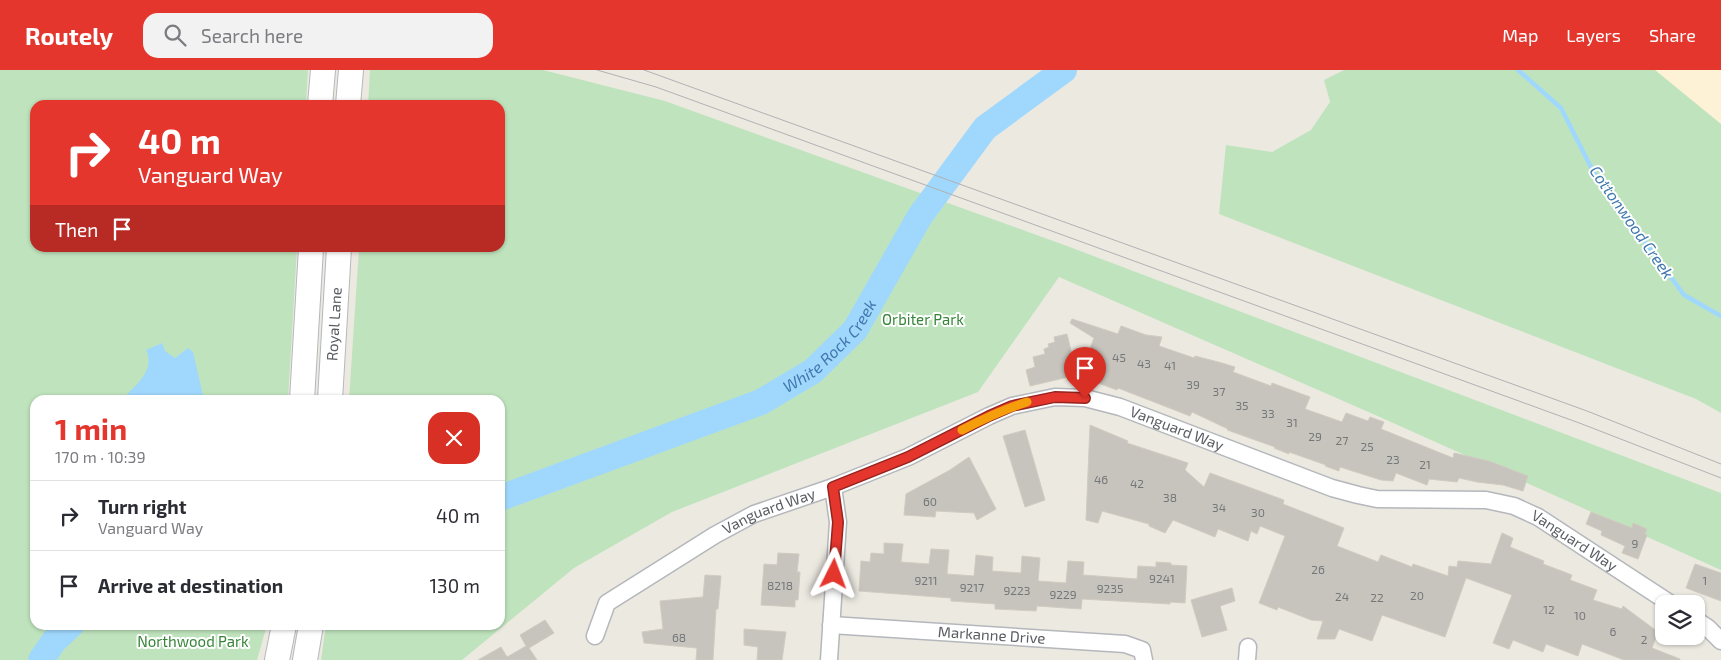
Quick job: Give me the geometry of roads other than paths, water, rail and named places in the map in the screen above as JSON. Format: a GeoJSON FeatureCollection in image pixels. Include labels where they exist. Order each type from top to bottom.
{"type":"FeatureCollection","features":[{"type":"Feature","properties":{"kind":"main road"},"geometry":{"type":"LineString","coordinates":[[320,100],[323,70]]}},
{"type":"Feature","properties":{"kind":"main road"},"geometry":{"type":"LineString","coordinates":[[348,100],[351,70]]}},
{"type":"Feature","properties":{"kind":"main road","name":"Royal Lane"},"geometry":{"type":"LineString","coordinates":[[302,395],[311,252]]}},
{"type":"Feature","properties":{"kind":"main road","name":"Royal Lane"},"geometry":{"type":"LineString","coordinates":[[330,395],[339,252]]}},
{"type":"Feature","properties":{"kind":"main road"},"geometry":{"type":"LineString","coordinates":[[277,660],[283,630]]}},
{"type":"Feature","properties":{"kind":"main road"},"geometry":{"type":"LineString","coordinates":[[305,660],[310,630]]}},
{"type":"Feature","properties":{"kind":"street","name":"Vanguard Way"},"geometry":{"type":"LineString","coordinates":[[595,636],[607,603],[715,535],[754,514],[833,487],[908,457],[1012,406],[1055,397],[1085,398],[1120,407],[1332,488],[1358,496],[1378,499],[1486,500],[1514,506],[1538,517],[1657,595]]}},
{"type":"Feature","properties":{"kind":"street"},"geometry":{"type":"LineString","coordinates":[[829,660],[838,522],[833,487]]}},
{"type":"Feature","properties":{"kind":"street","name":"Markanne Drive"},"geometry":{"type":"LineString","coordinates":[[831,625],[1125,644],[1142,650],[1144,660]]}},
{"type":"Feature","properties":{"kind":"street"},"geometry":{"type":"LineString","coordinates":[[1705,626],[1721,641]]}},
{"type":"Feature","properties":{"kind":"water"},"geometry":{"type":"Polygon","coordinates":[[[162,343],[165,351],[175,358],[188,348],[193,352],[203,395],[127,395],[146,371],[148,358],[146,350],[162,343]]]}},
{"type":"Feature","properties":{"kind":"waterway","name":"White Rock Creek"},"geometry":{"type":"LineString","coordinates":[[505,496],[761,402],[813,371],[855,330],[920,216],[985,128],[1064,70]]}},
{"type":"Feature","properties":{"kind":"waterway","name":"Cottonwood Creek"},"geometry":{"type":"LineString","coordinates":[[1518,70],[1561,108],[1594,173],[1684,295],[1721,316]]}},
{"type":"Feature","properties":{"kind":"waterway","name":"White Rock Creek"},"geometry":{"type":"LineString","coordinates":[[41,660],[54,641],[66,630]]}},
{"type":"Feature","properties":{"kind":"tram line"},"geometry":{"type":"LineString","coordinates":[[597,70],[656,87],[1582,424],[1721,478]]}},
{"type":"Feature","properties":{"kind":"tram line"},"geometry":{"type":"LineString","coordinates":[[644,70],[1587,411],[1721,464]]}},
{"type":"Feature","properties":{"kind":"park label","name":"Orbiter Park"},"geometry":{"type":"Point","coordinates":[923,320]}},
{"type":"Feature","properties":{"kind":"park label","name":"Northwood Park"},"geometry":{"type":"Point","coordinates":[193,642]}}]}
